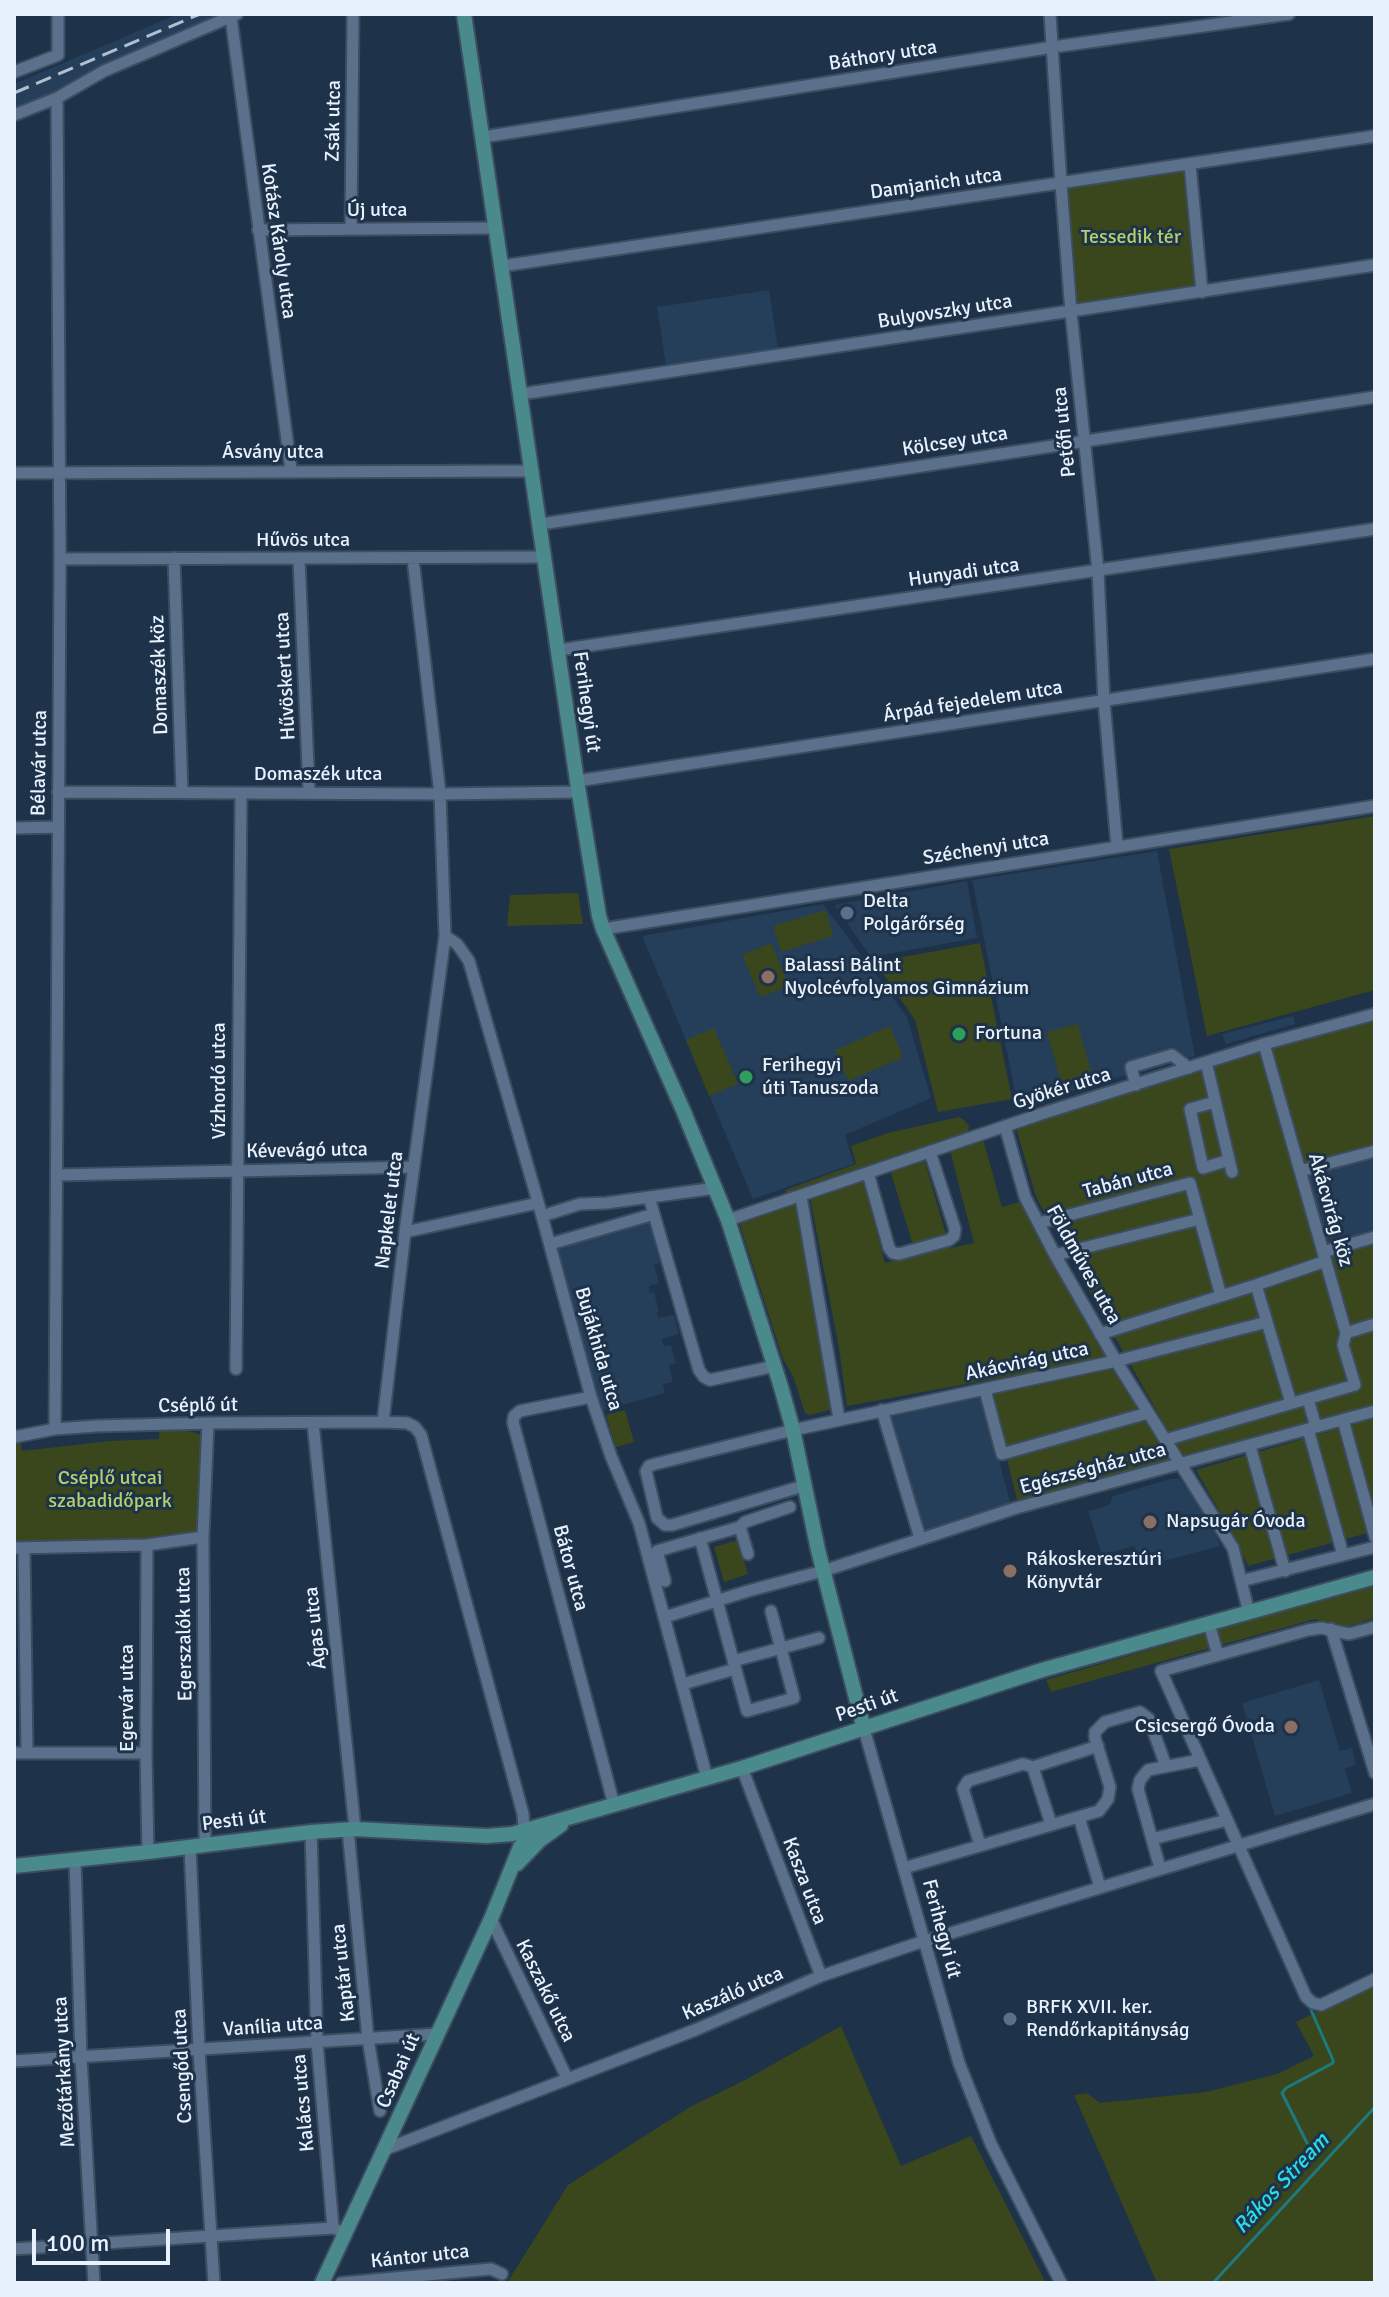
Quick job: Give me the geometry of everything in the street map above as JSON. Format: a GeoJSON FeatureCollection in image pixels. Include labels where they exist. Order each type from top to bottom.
{"type":"FeatureCollection","features":[{"type":"Feature","properties":{"kind":"main road","name":"Ferihegyi út"},"geometry":{"type":"LineString","coordinates":[[464,14],[593,886],[603,929],[728,1220],[793,1430],[823,1571],[864,1729]]}},
{"type":"Feature","properties":{"kind":"main road","name":"Pesti út"},"geometry":{"type":"LineString","coordinates":[[14,1866],[351,1829],[459,1834],[525,1829],[579,1815],[612,1798],[742,1768],[1042,1670],[1375,1577]]}},
{"type":"Feature","properties":{"kind":"main road","name":"Csabai út"},"geometry":{"type":"LineString","coordinates":[[508,1873],[549,1832],[579,1815]]}},
{"type":"Feature","properties":{"kind":"main road","name":"Csabai út"},"geometry":{"type":"LineString","coordinates":[[322,2283],[340,2230],[386,2149],[491,1919],[525,1829]]}},
{"type":"Feature","properties":{"kind":"main road"},"geometry":{"type":"LineString","coordinates":[[520,1847],[525,1829]]}},
{"type":"Feature","properties":{"kind":"street"},"geometry":{"type":"LineString","coordinates":[[14,72],[58,55],[58,14]]}},
{"type":"Feature","properties":{"kind":"street","name":"Zsák utca"},"geometry":{"type":"LineString","coordinates":[[351,228],[353,14]]}},
{"type":"Feature","properties":{"kind":"street","name":"Petőfi utca"},"geometry":{"type":"LineString","coordinates":[[1050,14],[1071,312],[1098,571],[1104,701],[1117,846]]}},
{"type":"Feature","properties":{"kind":"street","name":"Báthory utca"},"geometry":{"type":"LineString","coordinates":[[483,137],[1053,47],[1289,14]]}},
{"type":"Feature","properties":{"kind":"street"},"geometry":{"type":"LineString","coordinates":[[14,115],[57,98],[104,71],[234,15]]}},
{"type":"Feature","properties":{"kind":"street","name":"Kotász Károly utca"},"geometry":{"type":"LineString","coordinates":[[234,15],[258,230],[291,470]]}},
{"type":"Feature","properties":{"kind":"street","name":"Bélavár utca"},"geometry":{"type":"LineString","coordinates":[[55,1429],[60,559],[57,98]]}},
{"type":"Feature","properties":{"kind":"street","name":"Damjanich utca"},"geometry":{"type":"LineString","coordinates":[[502,266],[1375,136]]}},
{"type":"Feature","properties":{"kind":"street"},"geometry":{"type":"LineString","coordinates":[[1190,165],[1202,292]]}},
{"type":"Feature","properties":{"kind":"street","name":"Új utca"},"geometry":{"type":"LineString","coordinates":[[258,230],[496,228]]}},
{"type":"Feature","properties":{"kind":"street","name":"Bulyovszky utca"},"geometry":{"type":"LineString","coordinates":[[521,394],[1375,265]]}},
{"type":"Feature","properties":{"kind":"street","name":"Kölcsey utca"},"geometry":{"type":"LineString","coordinates":[[541,524],[1375,397]]}},
{"type":"Feature","properties":{"kind":"street","name":"Ásvány utca"},"geometry":{"type":"LineString","coordinates":[[14,473],[533,471]]}},
{"type":"Feature","properties":{"kind":"street","name":"Hunyadi utca"},"geometry":{"type":"LineString","coordinates":[[559,650],[1375,529]]}},
{"type":"Feature","properties":{"kind":"street","name":"Hűvös utca"},"geometry":{"type":"LineString","coordinates":[[60,559],[545,557]]}},
{"type":"Feature","properties":{"kind":"street","name":"Domaszék köz"},"geometry":{"type":"LineString","coordinates":[[174,558],[182,792]]}},
{"type":"Feature","properties":{"kind":"street","name":"Hűvöskert utca"},"geometry":{"type":"LineString","coordinates":[[299,559],[309,791]]}},
{"type":"Feature","properties":{"kind":"street","name":"Napkelet utca"},"geometry":{"type":"LineString","coordinates":[[383,1422],[413,1167],[445,936],[440,794],[413,559]]}},
{"type":"Feature","properties":{"kind":"street","name":"Árpád fejedelem utca"},"geometry":{"type":"LineString","coordinates":[[578,786],[1375,659]]}},
{"type":"Feature","properties":{"kind":"street","name":"Domaszék utca"},"geometry":{"type":"LineString","coordinates":[[58,792],[440,794],[578,786]]}},
{"type":"Feature","properties":{"kind":"street","name":"Vízhordó utca"},"geometry":{"type":"LineString","coordinates":[[236,1369],[241,793]]}},
{"type":"Feature","properties":{"kind":"street","name":"Széchenyi utca"},"geometry":{"type":"LineString","coordinates":[[603,929],[1375,806]]}},
{"type":"Feature","properties":{"kind":"street"},"geometry":{"type":"LineString","coordinates":[[14,828],[58,827]]}},
{"type":"Feature","properties":{"kind":"street","name":"Bujákhida utca"},"geometry":{"type":"LineString","coordinates":[[445,936],[457,944],[469,961],[591,1397],[639,1523],[707,1778]]}},
{"type":"Feature","properties":{"kind":"street","name":"Gyökér utca"},"geometry":{"type":"LineString","coordinates":[[728,1220],[1206,1062],[1375,1014]]}},
{"type":"Feature","properties":{"kind":"street","name":"Akácvirág köz"},"geometry":{"type":"LineString","coordinates":[[1264,1044],[1346,1333],[1343,1345],[1355,1385]]}},
{"type":"Feature","properties":{"kind":"street"},"geometry":{"type":"LineString","coordinates":[[1136,1085],[1131,1067],[1172,1055],[1189,1068]]}},
{"type":"Feature","properties":{"kind":"street"},"geometry":{"type":"LineString","coordinates":[[1206,1062],[1230,1166],[1203,1168],[1190,1109],[1215,1102]]}},
{"type":"Feature","properties":{"kind":"street","name":"Földműves utca"},"geometry":{"type":"LineString","coordinates":[[1005,1126],[1025,1197],[1055,1255],[1116,1361],[1233,1548],[1249,1613]]}},
{"type":"Feature","properties":{"kind":"street"},"geometry":{"type":"LineString","coordinates":[[1300,1171],[1375,1151]]}},
{"type":"Feature","properties":{"kind":"street"},"geometry":{"type":"LineString","coordinates":[[868,1173],[893,1253],[949,1240],[954,1236],[955,1229],[930,1152]]}},
{"type":"Feature","properties":{"kind":"street","name":"Kévevágó utca"},"geometry":{"type":"LineString","coordinates":[[57,1175],[413,1167]]}},
{"type":"Feature","properties":{"kind":"street","name":"Tabán utca"},"geometry":{"type":"LineString","coordinates":[[1039,1223],[1190,1183],[1221,1296]]}},
{"type":"Feature","properties":{"kind":"street"},"geometry":{"type":"LineString","coordinates":[[542,1216],[580,1204],[716,1188]]}},
{"type":"Feature","properties":{"kind":"street"},"geometry":{"type":"LineString","coordinates":[[649,1197],[699,1370],[704,1377],[710,1380],[775,1366]]}},
{"type":"Feature","properties":{"kind":"street"},"geometry":{"type":"LineString","coordinates":[[801,1197],[839,1419]]}},
{"type":"Feature","properties":{"kind":"street"},"geometry":{"type":"LineString","coordinates":[[405,1232],[538,1203]]}},
{"type":"Feature","properties":{"kind":"street"},"geometry":{"type":"LineString","coordinates":[[550,1244],[654,1214]]}},
{"type":"Feature","properties":{"kind":"street"},"geometry":{"type":"LineString","coordinates":[[1055,1255],[1200,1219]]}},
{"type":"Feature","properties":{"kind":"street","name":"Akácvirág utca"},"geometry":{"type":"LineString","coordinates":[[1100,1334],[1256,1285],[1375,1237]]}},
{"type":"Feature","properties":{"kind":"street"},"geometry":{"type":"LineString","coordinates":[[1256,1285],[1291,1403]]}},
{"type":"Feature","properties":{"kind":"street","name":"Akácvirág utca"},"geometry":{"type":"LineString","coordinates":[[793,1430],[1116,1361],[1267,1322]]}},
{"type":"Feature","properties":{"kind":"street"},"geometry":{"type":"LineString","coordinates":[[1346,1333],[1375,1324]]}},
{"type":"Feature","properties":{"kind":"street","name":"Egészségház utca"},"geometry":{"type":"LineString","coordinates":[[1165,1440],[1355,1385]]}},
{"type":"Feature","properties":{"kind":"street"},"geometry":{"type":"LineString","coordinates":[[985,1390],[1002,1454],[1148,1413]]}},
{"type":"Feature","properties":{"kind":"street","name":"Bátor utca"},"geometry":{"type":"LineString","coordinates":[[591,1397],[520,1411],[513,1422],[612,1798]]}},
{"type":"Feature","properties":{"kind":"street"},"geometry":{"type":"LineString","coordinates":[[1308,1399],[1312,1428],[1343,1555]]}},
{"type":"Feature","properties":{"kind":"street"},"geometry":{"type":"LineString","coordinates":[[882,1410],[920,1538]]}},
{"type":"Feature","properties":{"kind":"street","name":"Egészségház utca"},"geometry":{"type":"LineString","coordinates":[[823,1571],[1016,1508],[1375,1411]]}},
{"type":"Feature","properties":{"kind":"street"},"geometry":{"type":"LineString","coordinates":[[1343,1420],[1375,1537]]}},
{"type":"Feature","properties":{"kind":"street"},"geometry":{"type":"LineString","coordinates":[[383,1422],[407,1423],[421,1435],[525,1829]]}},
{"type":"Feature","properties":{"kind":"street","name":"Cséplő út"},"geometry":{"type":"LineString","coordinates":[[14,1437],[55,1429],[96,1426],[383,1422]]}},
{"type":"Feature","properties":{"kind":"street","name":"Egerszalók utca"},"geometry":{"type":"LineString","coordinates":[[198,1846],[208,1423]]}},
{"type":"Feature","properties":{"kind":"street","name":"Ágas utca"},"geometry":{"type":"LineString","coordinates":[[313,1423],[351,1829]]}},
{"type":"Feature","properties":{"kind":"street"},"geometry":{"type":"LineString","coordinates":[[793,1430],[655,1464],[647,1468],[645,1477],[657,1518],[665,1525],[803,1486]]}},
{"type":"Feature","properties":{"kind":"street"},"geometry":{"type":"LineString","coordinates":[[1250,1446],[1285,1571]]}},
{"type":"Feature","properties":{"kind":"street"},"geometry":{"type":"LineString","coordinates":[[665,1581],[657,1551],[740,1527],[745,1522],[790,1507]]}},
{"type":"Feature","properties":{"kind":"street"},"geometry":{"type":"LineString","coordinates":[[740,1527],[748,1554]]}},
{"type":"Feature","properties":{"kind":"street"},"geometry":{"type":"LineString","coordinates":[[146,1753],[20,1752],[19,1548],[147,1545],[203,1537]]}},
{"type":"Feature","properties":{"kind":"street"},"geometry":{"type":"LineString","coordinates":[[700,1538],[747,1711],[794,1698],[771,1611]]}},
{"type":"Feature","properties":{"kind":"street","name":"Egervár utca"},"geometry":{"type":"LineString","coordinates":[[147,1545],[148,1852]]}},
{"type":"Feature","properties":{"kind":"street"},"geometry":{"type":"LineString","coordinates":[[1241,1581],[1375,1547]]}},
{"type":"Feature","properties":{"kind":"street"},"geometry":{"type":"LineString","coordinates":[[665,1617],[823,1571]]}},
{"type":"Feature","properties":{"kind":"street"},"geometry":{"type":"LineString","coordinates":[[1209,1624],[1218,1655]]}},
{"type":"Feature","properties":{"kind":"street"},"geometry":{"type":"LineString","coordinates":[[1375,1627],[1349,1634],[1331,1629],[1308,1630],[1161,1671],[1306,1997],[1321,2005],[1375,1979]]}},
{"type":"Feature","properties":{"kind":"street"},"geometry":{"type":"LineString","coordinates":[[1331,1629],[1375,1773]]}},
{"type":"Feature","properties":{"kind":"street"},"geometry":{"type":"LineString","coordinates":[[683,1684],[781,1648],[819,1638]]}},
{"type":"Feature","properties":{"kind":"street"},"geometry":{"type":"LineString","coordinates":[[904,1868],[1099,1811],[1108,1799],[1110,1787],[1095,1732],[1105,1722],[1140,1712],[1149,1719],[1166,1766]]}},
{"type":"Feature","properties":{"kind":"street","name":"Ferihegyi út"},"geometry":{"type":"LineString","coordinates":[[864,1729],[950,2035],[975,2109],[1061,2283]]}},
{"type":"Feature","properties":{"kind":"street"},"geometry":{"type":"LineString","coordinates":[[980,1845],[963,1789],[968,1781],[1023,1764],[1033,1767],[1098,1746]]}},
{"type":"Feature","properties":{"kind":"street"},"geometry":{"type":"LineString","coordinates":[[1160,1868],[1138,1789],[1140,1780],[1148,1770],[1200,1760]]}},
{"type":"Feature","properties":{"kind":"street","name":"Kasza utca"},"geometry":{"type":"LineString","coordinates":[[742,1768],[821,1976]]}},
{"type":"Feature","properties":{"kind":"street"},"geometry":{"type":"LineString","coordinates":[[1034,1771],[1051,1824]]}},
{"type":"Feature","properties":{"kind":"street","name":"Kaszáló utca"},"geometry":{"type":"LineString","coordinates":[[386,2149],[695,2030],[821,1976],[923,1941],[1375,1804]]}},
{"type":"Feature","properties":{"kind":"street"},"geometry":{"type":"LineString","coordinates":[[1079,1817],[1100,1887]]}},
{"type":"Feature","properties":{"kind":"street"},"geometry":{"type":"LineString","coordinates":[[1152,1839],[1227,1820]]}},
{"type":"Feature","properties":{"kind":"street","name":"Kaptár utca"},"geometry":{"type":"LineString","coordinates":[[351,1829],[368,2039],[380,2111]]}},
{"type":"Feature","properties":{"kind":"street","name":"Kalács utca"},"geometry":{"type":"LineString","coordinates":[[311,1832],[317,2042],[340,2230]]}},
{"type":"Feature","properties":{"kind":"street","name":"Csengőd utca"},"geometry":{"type":"LineString","coordinates":[[198,1846],[199,2050],[214,2283]]}},
{"type":"Feature","properties":{"kind":"street","name":"Mezőtárkány utca"},"geometry":{"type":"LineString","coordinates":[[75,1859],[81,2057],[94,2283]]}},
{"type":"Feature","properties":{"kind":"street","name":"Kaszakő utca"},"geometry":{"type":"LineString","coordinates":[[491,1919],[567,2078]]}},
{"type":"Feature","properties":{"kind":"street","name":"Vanília utca"},"geometry":{"type":"LineString","coordinates":[[14,2061],[438,2034]]}},
{"type":"Feature","properties":{"kind":"street"},"geometry":{"type":"LineString","coordinates":[[14,2249],[340,2230]]}},
{"type":"Feature","properties":{"kind":"street","name":"Kántor utca"},"geometry":{"type":"LineString","coordinates":[[341,2283],[403,2280],[491,2269],[502,2274]]}},
{"type":"Feature","properties":{"kind":"shaded area"},"geometry":{"type":"Polygon","coordinates":[[[178,14],[220,14],[14,111],[14,84],[178,14]]]}},
{"type":"Feature","properties":{"kind":"shaded area"},"geometry":{"type":"Polygon","coordinates":[[[769,290],[778,349],[666,366],[657,307],[769,290]]]}},
{"type":"Feature","properties":{"kind":"shaded area"},"geometry":{"type":"Polygon","coordinates":[[[1157,851],[1195,1056],[1018,1106],[972,880],[1157,851]]]}},
{"type":"Feature","properties":{"kind":"shaded area"},"geometry":{"type":"Polygon","coordinates":[[[967,881],[977,938],[871,957],[834,905],[967,881]]]}},
{"type":"Feature","properties":{"kind":"shaded area","name":"Balassi Bálint Nyolcévfolyamos Gimnázium"},"geometry":{"type":"Polygon","coordinates":[[[823,904],[907,1017],[931,1098],[845,1135],[854,1164],[753,1199],[642,936],[823,904]]]}},
{"type":"Feature","properties":{"kind":"shaded area"},"geometry":{"type":"Polygon","coordinates":[[[1293,1016],[1295,1024],[1226,1044],[1222,1034],[1293,1016]]]}},
{"type":"Feature","properties":{"kind":"shaded area"},"geometry":{"type":"Polygon","coordinates":[[[1375,1156],[1375,1232],[1326,1246],[1306,1175],[1375,1156]]]}},
{"type":"Feature","properties":{"kind":"shaded area"},"geometry":{"type":"Polygon","coordinates":[[[649,1221],[660,1263],[654,1265],[659,1283],[649,1286],[649,1290],[650,1293],[654,1292],[658,1318],[674,1315],[679,1334],[662,1339],[664,1346],[671,1345],[676,1363],[669,1365],[673,1382],[663,1384],[665,1393],[601,1411],[556,1247],[649,1221]]]}},
{"type":"Feature","properties":{"kind":"shaded area"},"geometry":{"type":"Polygon","coordinates":[[[981,1394],[1011,1505],[923,1532],[888,1414],[981,1394]]]}},
{"type":"Feature","properties":{"kind":"shaded area","name":"Napsugár Óvoda"},"geometry":{"type":"Polygon","coordinates":[[[1179,1479],[1187,1487],[1220,1546],[1141,1567],[1134,1546],[1102,1555],[1088,1511],[1109,1505],[1113,1496],[1179,1479]]]}},
{"type":"Feature","properties":{"kind":"shaded area","name":"Csicsergő Óvoda"},"geometry":{"type":"Polygon","coordinates":[[[1319,1680],[1340,1751],[1352,1748],[1356,1765],[1345,1769],[1352,1793],[1275,1816],[1242,1703],[1319,1680]]]}},
{"type":"Feature","properties":{"kind":"green space","name":"Tessedik tér"},"geometry":{"type":"Polygon","coordinates":[[[1190,165],[1202,292],[1071,312],[1061,184],[1190,165]]]}},
{"type":"Feature","properties":{"kind":"green space"},"geometry":{"type":"Polygon","coordinates":[[[1375,816],[1375,990],[1207,1036],[1169,849],[1375,816]]]}},
{"type":"Feature","properties":{"kind":"green space"},"geometry":{"type":"Polygon","coordinates":[[[578,893],[583,924],[507,926],[510,895],[578,893]]]}},
{"type":"Feature","properties":{"kind":"green space"},"geometry":{"type":"Polygon","coordinates":[[[826,910],[833,936],[781,952],[773,926],[826,910]]]}},
{"type":"Feature","properties":{"kind":"green space"},"geometry":{"type":"Polygon","coordinates":[[[771,943],[789,986],[760,997],[742,955],[771,943]]]}},
{"type":"Feature","properties":{"kind":"green space","name":"Fortuna"},"geometry":{"type":"Polygon","coordinates":[[[980,943],[1012,1099],[938,1112],[915,1020],[875,962],[980,943]]]}},
{"type":"Feature","properties":{"kind":"green space"},"geometry":{"type":"Polygon","coordinates":[[[1375,1019],[1375,1144],[1305,1163],[1271,1047],[1375,1019]]]}},
{"type":"Feature","properties":{"kind":"green space"},"geometry":{"type":"Polygon","coordinates":[[[1078,1024],[1092,1076],[1062,1085],[1047,1032],[1078,1024]]]}},
{"type":"Feature","properties":{"kind":"green space"},"geometry":{"type":"Polygon","coordinates":[[[890,1026],[903,1057],[848,1081],[835,1050],[890,1026]]]}},
{"type":"Feature","properties":{"kind":"green space"},"geometry":{"type":"Polygon","coordinates":[[[714,1028],[738,1084],[709,1096],[686,1040],[714,1028]]]}},
{"type":"Feature","properties":{"kind":"green space"},"geometry":{"type":"Polygon","coordinates":[[[1259,1051],[1318,1256],[1375,1241],[1375,1405],[1188,1457],[1181,1454],[1036,1197],[1016,1128],[1259,1051]]]}},
{"type":"Feature","properties":{"kind":"green space"},"geometry":{"type":"Polygon","coordinates":[[[959,1117],[969,1126],[964,1135],[787,1194],[785,1190],[856,1164],[851,1146],[888,1133],[959,1117]]]}},
{"type":"Feature","properties":{"kind":"green space"},"geometry":{"type":"Polygon","coordinates":[[[983,1139],[1002,1207],[1023,1201],[1049,1257],[1108,1358],[847,1406],[810,1198],[863,1181],[885,1263],[916,1255],[890,1170],[924,1159],[950,1248],[974,1243],[950,1151],[983,1139]]]}},
{"type":"Feature","properties":{"kind":"green space"},"geometry":{"type":"Polygon","coordinates":[[[796,1203],[799,1205],[833,1409],[810,1415],[805,1413],[793,1376],[783,1359],[739,1222],[796,1203]]]}},
{"type":"Feature","properties":{"kind":"green space"},"geometry":{"type":"Polygon","coordinates":[[[1112,1367],[1172,1464],[1018,1504],[991,1394],[1112,1367]]]}},
{"type":"Feature","properties":{"kind":"green space"},"geometry":{"type":"Polygon","coordinates":[[[625,1410],[634,1442],[616,1447],[606,1415],[625,1410]]]}},
{"type":"Feature","properties":{"kind":"green space"},"geometry":{"type":"Polygon","coordinates":[[[1375,1418],[1375,1531],[1248,1566],[1196,1470],[1375,1418]]]}},
{"type":"Feature","properties":{"kind":"green space","name":"Cséplő utcai szabadidőpark"},"geometry":{"type":"Polygon","coordinates":[[[159,1430],[185,1430],[202,1435],[198,1533],[141,1539],[14,1542],[14,1442],[20,1441],[22,1451],[159,1439],[159,1430]]]}},
{"type":"Feature","properties":{"kind":"green space"},"geometry":{"type":"Polygon","coordinates":[[[738,1540],[748,1574],[724,1582],[714,1547],[738,1540]]]}},
{"type":"Feature","properties":{"kind":"green space"},"geometry":{"type":"Polygon","coordinates":[[[1375,1584],[1375,1618],[1343,1628],[1315,1619],[1051,1692],[1046,1680],[1375,1584]]]}},
{"type":"Feature","properties":{"kind":"green space"},"geometry":{"type":"Polygon","coordinates":[[[1375,1983],[1375,2283],[1157,2283],[1074,2095],[1087,2093],[1100,2103],[1206,2092],[1277,2074],[1314,2056],[1296,2022],[1375,1983]]]}},
{"type":"Feature","properties":{"kind":"green space"},"geometry":{"type":"Polygon","coordinates":[[[841,2026],[901,2166],[971,2136],[1046,2283],[507,2283],[568,2185],[690,2107],[841,2026]]]}},
{"type":"Feature","properties":{"kind":"waterway"},"geometry":{"type":"LineString","coordinates":[[1307,2143],[1282,2093],[1333,2063],[1311,2010]]}},
{"type":"Feature","properties":{"kind":"waterway","name":"Rákos Stream"},"geometry":{"type":"LineString","coordinates":[[1213,2283],[1375,2107]]}},
{"type":"Feature","properties":{"kind":"railway"},"geometry":{"type":"LineString","coordinates":[[14,93],[200,14]]}},
{"type":"Feature","properties":{"kind":"place","name":"Delta Polgárőrség"},"geometry":{"type":"Point","coordinates":[847,913]}},
{"type":"Feature","properties":{"kind":"place","name":"Balassi Bálint Nyolcévfolyamos Gimnázium"},"geometry":{"type":"Point","coordinates":[768,977]}},
{"type":"Feature","properties":{"kind":"place","name":"Fortuna"},"geometry":{"type":"Point","coordinates":[959,1034]}},
{"type":"Feature","properties":{"kind":"place","name":"Ferihegyi úti Tanuszoda"},"geometry":{"type":"Point","coordinates":[746,1077]}},
{"type":"Feature","properties":{"kind":"place","name":"Napsugár Óvoda"},"geometry":{"type":"Point","coordinates":[1150,1522]}},
{"type":"Feature","properties":{"kind":"place","name":"Rákoskeresztúri Könyvtár"},"geometry":{"type":"Point","coordinates":[1010,1571]}},
{"type":"Feature","properties":{"kind":"place","name":"Csicsergő Óvoda"},"geometry":{"type":"Point","coordinates":[1291,1727]}},
{"type":"Feature","properties":{"kind":"place","name":"BRFK XVII. ker. Rendőrkapitányság"},"geometry":{"type":"Point","coordinates":[1010,2019]}}]}
